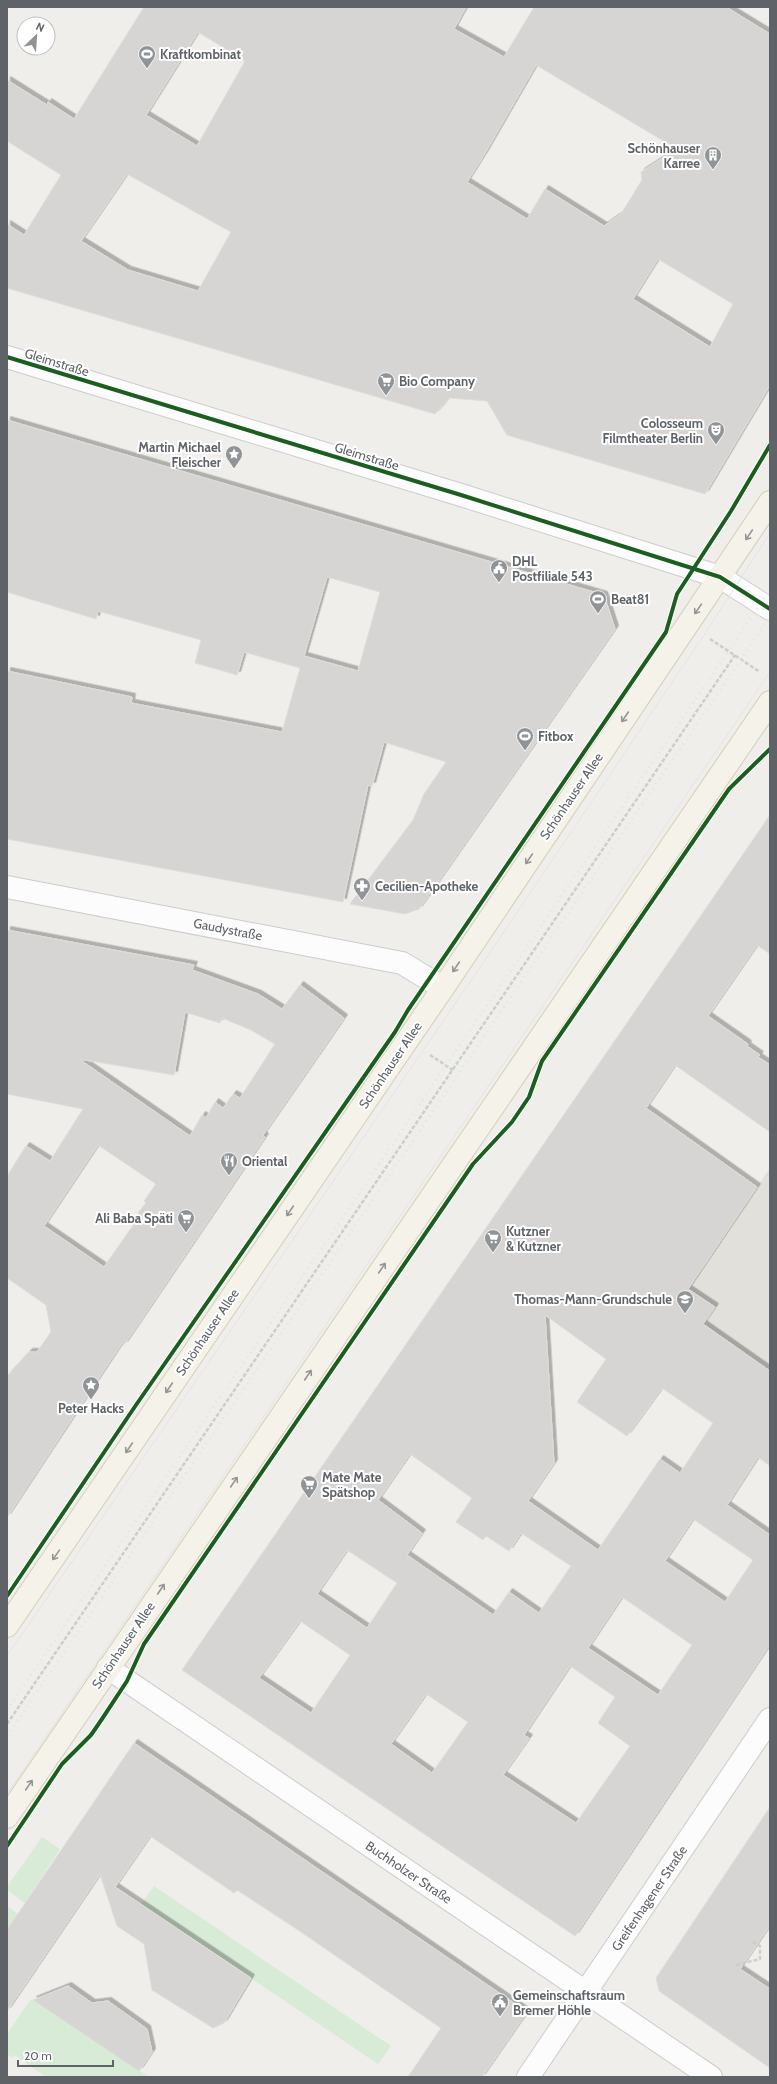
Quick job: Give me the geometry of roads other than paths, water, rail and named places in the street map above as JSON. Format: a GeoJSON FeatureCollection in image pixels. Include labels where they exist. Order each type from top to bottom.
{"type":"FeatureCollection","features":[{"type":"Feature","properties":{"kind":"main road","name":"Schönhauser Allee"},"geometry":{"type":"LineString","coordinates":[[7,1626],[443,988],[770,502]]}},
{"type":"Feature","properties":{"kind":"main road","name":"Schönhauser Allee"},"geometry":{"type":"LineString","coordinates":[[7,1817],[770,702]]}},
{"type":"Feature","properties":{"kind":"street","name":"Gleimstraße"},"geometry":{"type":"LineString","coordinates":[[7,357],[461,495],[720,577],[770,609]]}},
{"type":"Feature","properties":{"kind":"street","name":"Gaudystraße"},"geometry":{"type":"LineString","coordinates":[[7,887],[402,962],[443,988]]}},
{"type":"Feature","properties":{"kind":"street","name":"Buchholzer Straße"},"geometry":{"type":"LineString","coordinates":[[108,1668],[711,2077]]}},
{"type":"Feature","properties":{"kind":"street","name":"Greifenhagener Straße"},"geometry":{"type":"LineString","coordinates":[[528,2077],[770,1719]]}},
{"type":"Feature","properties":{"kind":"tram line"},"geometry":{"type":"LineString","coordinates":[[7,1656],[481,966],[704,635],[770,533]]}},
{"type":"Feature","properties":{"kind":"tram line"},"geometry":{"type":"LineString","coordinates":[[7,1794],[770,672]]}},
{"type":"Feature","properties":{"kind":"railway"},"geometry":{"type":"LineString","coordinates":[[7,1710],[770,590]]}},
{"type":"Feature","properties":{"kind":"railway"},"geometry":{"type":"LineString","coordinates":[[7,1736],[770,617]]}},
{"type":"Feature","properties":{"kind":"place","name":"Kraftkombinat"},"geometry":{"type":"Point","coordinates":[147,69]}},
{"type":"Feature","properties":{"kind":"place","name":"Schönhauser Karree"},"geometry":{"type":"Point","coordinates":[713,170]}},
{"type":"Feature","properties":{"kind":"place","name":"Bio Company"},"geometry":{"type":"Point","coordinates":[386,396]}},
{"type":"Feature","properties":{"kind":"place","name":"Colosseum Filmtheater Berlin"},"geometry":{"type":"Point","coordinates":[716,445]}},
{"type":"Feature","properties":{"kind":"place","name":"Martin Michael Fleischer"},"geometry":{"type":"Point","coordinates":[234,469]}},
{"type":"Feature","properties":{"kind":"place","name":"DHL Postfiliale 543"},"geometry":{"type":"Point","coordinates":[499,583]}},
{"type":"Feature","properties":{"kind":"place","name":"Beat81"},"geometry":{"type":"Point","coordinates":[598,614]}},
{"type":"Feature","properties":{"kind":"place","name":"Fitbox"},"geometry":{"type":"Point","coordinates":[525,751]}},
{"type":"Feature","properties":{"kind":"place","name":"Cecilien-Apotheke"},"geometry":{"type":"Point","coordinates":[362,901]}},
{"type":"Feature","properties":{"kind":"place","name":"Oriental"},"geometry":{"type":"Point","coordinates":[229,1176]}},
{"type":"Feature","properties":{"kind":"place","name":"Ali Baba Späti"},"geometry":{"type":"Point","coordinates":[186,1233]}},
{"type":"Feature","properties":{"kind":"place","name":"Kutzner & Kutzner"},"geometry":{"type":"Point","coordinates":[493,1253]}},
{"type":"Feature","properties":{"kind":"place","name":"Thomas-Mann-Grundschule"},"geometry":{"type":"Point","coordinates":[685,1314]}},
{"type":"Feature","properties":{"kind":"place","name":"Peter Hacks"},"geometry":{"type":"Point","coordinates":[91,1400]}},
{"type":"Feature","properties":{"kind":"place","name":"Mate Mate Spätshop"},"geometry":{"type":"Point","coordinates":[309,1499]}},
{"type":"Feature","properties":{"kind":"place","name":"Gemeinschaftsraum Bremer Höhle"},"geometry":{"type":"Point","coordinates":[500,2017]}}]}
